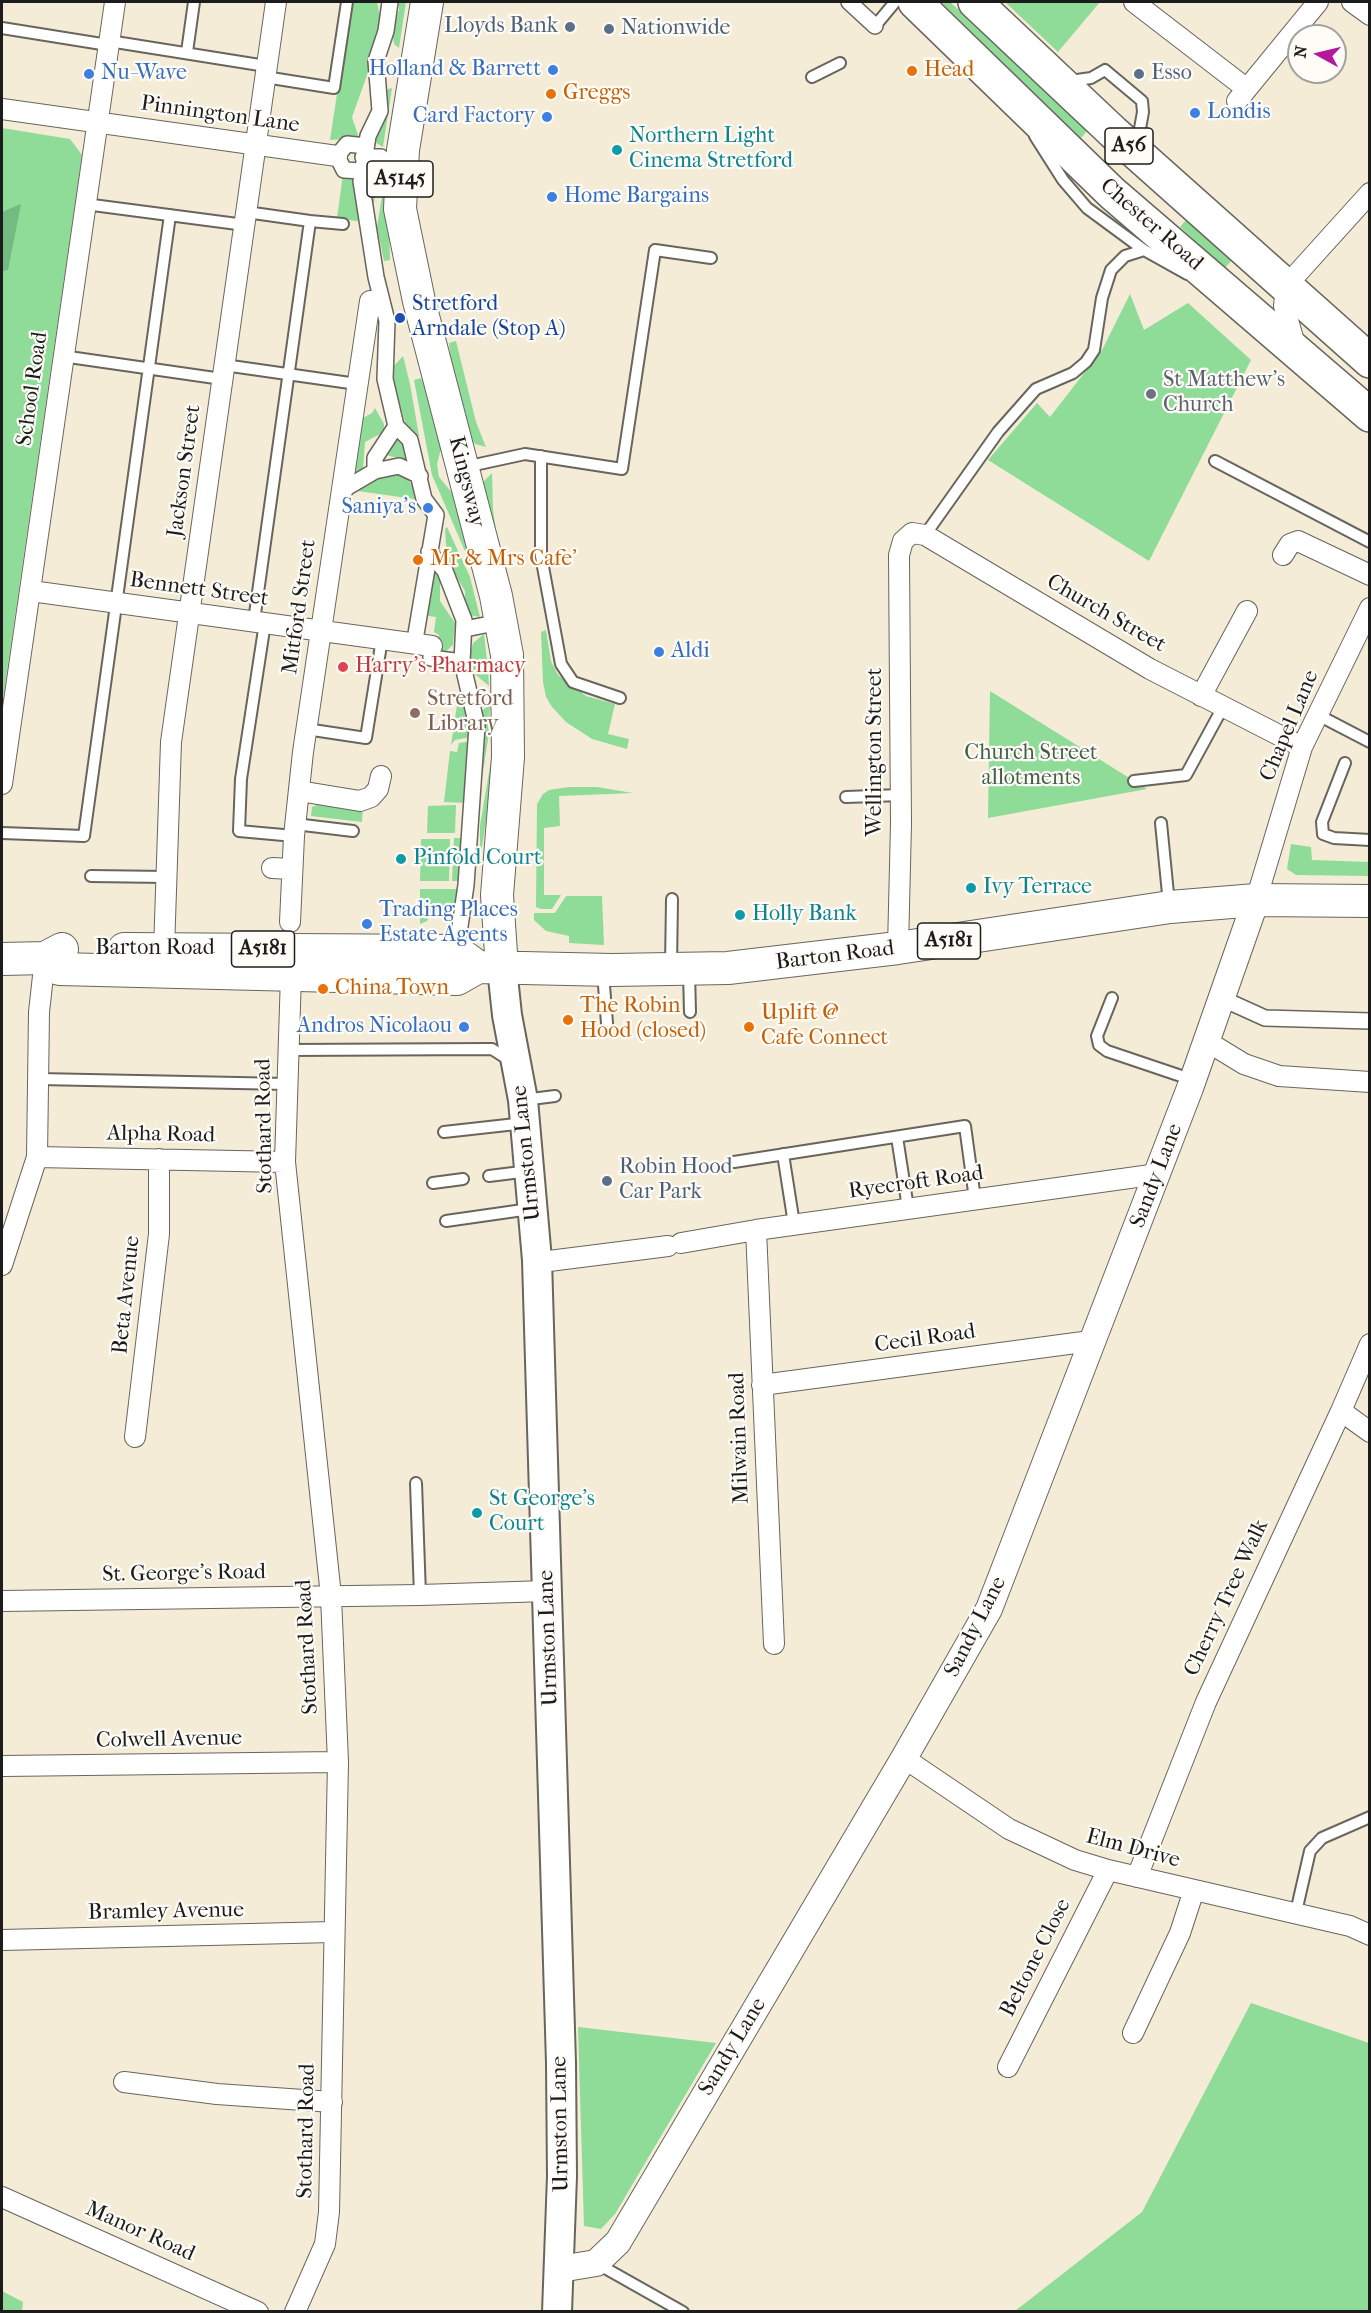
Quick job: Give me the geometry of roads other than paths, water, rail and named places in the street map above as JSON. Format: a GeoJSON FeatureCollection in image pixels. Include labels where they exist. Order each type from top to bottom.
{"type":"FeatureCollection","features":[{"type":"Feature","properties":{"kind":"highway","name":"Chester Road"},"geometry":{"type":"LineString","coordinates":[[915,2],[1112,193],[1370,415]]}},
{"type":"Feature","properties":{"kind":"highway","name":"Chester Road"},"geometry":{"type":"LineString","coordinates":[[975,2],[1136,152],[1370,361]]}},
{"type":"Feature","properties":{"kind":"main road","name":"Kingsway"},"geometry":{"type":"LineString","coordinates":[[427,2],[403,150],[400,209],[419,302],[496,596],[507,654],[508,757],[490,968]]}},
{"type":"Feature","properties":{"kind":"main road","name":"Barton Road"},"geometry":{"type":"LineString","coordinates":[[2,959],[45,958],[60,949],[291,949],[457,979],[490,968],[680,969],[742,972],[1170,907],[1256,900],[1370,901]]}},
{"type":"Feature","properties":{"kind":"main road","name":"Barton Road"},"geometry":{"type":"LineString","coordinates":[[45,958],[59,969],[291,949]]}},
{"type":"Feature","properties":{"kind":"main road","name":"Urmston Lane"},"geometry":{"type":"LineString","coordinates":[[490,968],[507,1015],[517,1066],[524,1112],[537,1260],[561,2063],[560,2269],[557,2312]]}},
{"type":"Feature","properties":{"kind":"street","name":"School Road"},"geometry":{"type":"LineString","coordinates":[[2,784],[31,591],[62,356],[115,2]]}},
{"type":"Feature","properties":{"kind":"street","name":"Jackson Street"},"geometry":{"type":"LineString","coordinates":[[164,950],[169,765],[276,2]]}},
{"type":"Feature","properties":{"kind":"street","name":"Kingsway"},"geometry":{"type":"LineString","coordinates":[[390,2],[386,31],[376,61],[380,111],[364,158],[366,219],[380,301],[387,321],[385,379],[396,426],[410,440],[424,499],[436,515],[429,552]]}},
{"type":"Feature","properties":{"kind":"street"},"geometry":{"type":"LineString","coordinates":[[849,2],[875,26]]}},
{"type":"Feature","properties":{"kind":"street"},"geometry":{"type":"LineString","coordinates":[[1134,2],[1242,95],[1318,2]]}},
{"type":"Feature","properties":{"kind":"street"},"geometry":{"type":"LineString","coordinates":[[1352,2],[1370,15]]}},
{"type":"Feature","properties":{"kind":"street","name":"Pinnington Lane"},"geometry":{"type":"LineString","coordinates":[[2,108],[337,156]]}},
{"type":"Feature","properties":{"kind":"street"},"geometry":{"type":"LineString","coordinates":[[364,158],[347,144],[337,156],[344,170],[364,158],[381,157]]}},
{"type":"Feature","properties":{"kind":"street"},"geometry":{"type":"LineString","coordinates":[[1296,350],[1284,306],[1286,286],[1370,193]]}},
{"type":"Feature","properties":{"kind":"street","name":"Mitford Street"},"geometry":{"type":"LineString","coordinates":[[291,949],[292,869],[306,729],[357,384],[380,301]]}},
{"type":"Feature","properties":{"kind":"street"},"geometry":{"type":"LineString","coordinates":[[385,360],[402,351]]}},
{"type":"Feature","properties":{"kind":"street"},"geometry":{"type":"LineString","coordinates":[[375,471],[375,458],[396,426]]}},
{"type":"Feature","properties":{"kind":"street"},"geometry":{"type":"LineString","coordinates":[[346,488],[375,471],[399,466],[420,476]]}},
{"type":"Feature","properties":{"kind":"street","name":"Wellington Street"},"geometry":{"type":"LineString","coordinates":[[898,948],[901,795],[899,555],[906,536],[918,533],[926,535]]}},
{"type":"Feature","properties":{"kind":"street","name":"Church Street"},"geometry":{"type":"LineString","coordinates":[[926,535],[1150,669],[1302,747]]}},
{"type":"Feature","properties":{"kind":"street"},"geometry":{"type":"LineString","coordinates":[[1283,555],[1290,544],[1298,541],[1370,575]]}},
{"type":"Feature","properties":{"kind":"street"},"geometry":{"type":"LineString","coordinates":[[429,552],[445,571],[464,624],[462,662],[477,726],[463,924]]}},
{"type":"Feature","properties":{"kind":"street"},"geometry":{"type":"LineString","coordinates":[[429,552],[427,645],[431,658],[462,662]]}},
{"type":"Feature","properties":{"kind":"street","name":"Bennett Street"},"geometry":{"type":"LineString","coordinates":[[31,591],[427,645]]}},
{"type":"Feature","properties":{"kind":"street","name":"Chapel Lane"},"geometry":{"type":"LineString","coordinates":[[1256,900],[1302,747],[1370,608]]}},
{"type":"Feature","properties":{"kind":"street"},"geometry":{"type":"LineString","coordinates":[[1201,696],[1247,611]]}},
{"type":"Feature","properties":{"kind":"street"},"geometry":{"type":"LineString","coordinates":[[464,624],[485,625]]}},
{"type":"Feature","properties":{"kind":"street"},"geometry":{"type":"LineString","coordinates":[[298,791],[360,801],[371,797],[378,789],[381,776]]}},
{"type":"Feature","properties":{"kind":"street"},"geometry":{"type":"LineString","coordinates":[[272,868],[292,869]]}},
{"type":"Feature","properties":{"kind":"street","name":"Sandy Lane"},"geometry":{"type":"LineString","coordinates":[[596,2263],[618,2242],[904,1758],[989,1609],[1094,1343],[1208,1042],[1256,900]]}},
{"type":"Feature","properties":{"kind":"street","name":"Stothard Road"},"geometry":{"type":"LineString","coordinates":[[291,949],[285,1162],[331,1596],[338,1762],[329,2212],[325,2244],[295,2312]]}},
{"type":"Feature","properties":{"kind":"street"},"geometry":{"type":"LineString","coordinates":[[2,1266],[37,1158],[39,1012],[45,958]]}},
{"type":"Feature","properties":{"kind":"street"},"geometry":{"type":"LineString","coordinates":[[1223,999],[1265,1018],[1370,1021]]}},
{"type":"Feature","properties":{"kind":"street"},"geometry":{"type":"LineString","coordinates":[[1208,1042],[1244,1064],[1279,1076],[1370,1082]]}},
{"type":"Feature","properties":{"kind":"street","name":"Alpha Road"},"geometry":{"type":"LineString","coordinates":[[37,1158],[285,1162]]}},
{"type":"Feature","properties":{"kind":"street","name":"Beta Avenue"},"geometry":{"type":"LineString","coordinates":[[135,1437],[159,1234],[159,1159]]}},
{"type":"Feature","properties":{"kind":"street","name":"Ryecroft Road"},"geometry":{"type":"LineString","coordinates":[[537,1260],[549,1261],[675,1244],[794,1224],[1158,1174]]}},
{"type":"Feature","properties":{"kind":"street","name":"Milwain Road"},"geometry":{"type":"LineString","coordinates":[[756,1230],[774,1644]]}},
{"type":"Feature","properties":{"kind":"street","name":"Cecil Road"},"geometry":{"type":"LineString","coordinates":[[762,1386],[1083,1342],[1094,1343]]}},
{"type":"Feature","properties":{"kind":"street","name":"Cherry Tree Walk"},"geometry":{"type":"LineString","coordinates":[[1137,1877],[1206,1702],[1370,1344]]}},
{"type":"Feature","properties":{"kind":"street"},"geometry":{"type":"LineString","coordinates":[[1341,1411],[1370,1432]]}},
{"type":"Feature","properties":{"kind":"street","name":"St. George's Road"},"geometry":{"type":"LineString","coordinates":[[2,1601],[548,1591]]}},
{"type":"Feature","properties":{"kind":"street","name":"Elm Drive"},"geometry":{"type":"LineString","coordinates":[[904,1758],[1009,1829],[1075,1860],[1107,1870],[1296,1912],[1350,1926],[1370,1935]]}},
{"type":"Feature","properties":{"kind":"street","name":"Colwell Avenue"},"geometry":{"type":"LineString","coordinates":[[2,1766],[338,1762]]}},
{"type":"Feature","properties":{"kind":"street","name":"Beltone Close"},"geometry":{"type":"LineString","coordinates":[[1008,2067],[1107,1870]]}},
{"type":"Feature","properties":{"kind":"street"},"geometry":{"type":"LineString","coordinates":[[1133,2033],[1180,1933],[1194,1890]]}},
{"type":"Feature","properties":{"kind":"street","name":"Bramley Avenue"},"geometry":{"type":"LineString","coordinates":[[2,1940],[333,1932]]}},
{"type":"Feature","properties":{"kind":"street"},"geometry":{"type":"LineString","coordinates":[[124,2082],[217,2094],[332,2102]]}},
{"type":"Feature","properties":{"kind":"street","name":"Manor Road"},"geometry":{"type":"LineString","coordinates":[[2,2197],[258,2312]]}},
{"type":"Feature","properties":{"kind":"street"},"geometry":{"type":"LineString","coordinates":[[560,2269],[596,2263]]}},
{"type":"Feature","properties":{"kind":"lane"},"geometry":{"type":"LineString","coordinates":[[187,52],[194,2]]}},
{"type":"Feature","properties":{"kind":"lane"},"geometry":{"type":"LineString","coordinates":[[2,28],[187,52],[334,88],[347,2]]}},
{"type":"Feature","properties":{"kind":"lane"},"geometry":{"type":"LineString","coordinates":[[875,26],[895,2]]}},
{"type":"Feature","properties":{"kind":"lane"},"geometry":{"type":"LineString","coordinates":[[812,77],[840,63]]}},
{"type":"Feature","properties":{"kind":"lane"},"geometry":{"type":"LineString","coordinates":[[1058,80],[1082,81],[1108,71],[1142,101],[1143,112],[1136,152]]}},
{"type":"Feature","properties":{"kind":"lane"},"geometry":{"type":"LineString","coordinates":[[1016,102],[1063,180],[1094,214],[1164,264],[1228,292]]}},
{"type":"Feature","properties":{"kind":"lane"},"geometry":{"type":"LineString","coordinates":[[85,204],[170,215],[343,224]]}},
{"type":"Feature","properties":{"kind":"lane"},"geometry":{"type":"LineString","coordinates":[[2,833],[84,836],[170,215]]}},
{"type":"Feature","properties":{"kind":"lane"},"geometry":{"type":"LineString","coordinates":[[310,221],[289,374],[241,779],[239,831],[353,831]]}},
{"type":"Feature","properties":{"kind":"lane"},"geometry":{"type":"LineString","coordinates":[[462,468],[510,456],[541,456],[622,469],[655,250],[711,258]]}},
{"type":"Feature","properties":{"kind":"lane"},"geometry":{"type":"LineString","coordinates":[[926,535],[998,432],[1036,390],[1072,373],[1086,362],[1094,350],[1102,298],[1111,270],[1125,256],[1144,250]]}},
{"type":"Feature","properties":{"kind":"lane"},"geometry":{"type":"LineString","coordinates":[[62,356],[148,368],[289,374],[357,384]]}},
{"type":"Feature","properties":{"kind":"lane"},"geometry":{"type":"LineString","coordinates":[[541,456],[541,556],[561,664],[573,682],[620,698]]}},
{"type":"Feature","properties":{"kind":"lane"},"geometry":{"type":"LineString","coordinates":[[1215,461],[1370,542]]}},
{"type":"Feature","properties":{"kind":"lane"},"geometry":{"type":"LineString","coordinates":[[306,729],[366,738],[382,639]]}},
{"type":"Feature","properties":{"kind":"lane"},"geometry":{"type":"LineString","coordinates":[[1134,781],[1186,776],[1223,707]]}},
{"type":"Feature","properties":{"kind":"lane"},"geometry":{"type":"LineString","coordinates":[[1318,715],[1370,742]]}},
{"type":"Feature","properties":{"kind":"lane"},"geometry":{"type":"LineString","coordinates":[[1345,764],[1322,822],[1323,834],[1334,838],[1370,840]]}},
{"type":"Feature","properties":{"kind":"lane"},"geometry":{"type":"LineString","coordinates":[[846,796],[901,795]]}},
{"type":"Feature","properties":{"kind":"lane"},"geometry":{"type":"LineString","coordinates":[[1161,823],[1170,907]]}},
{"type":"Feature","properties":{"kind":"lane"},"geometry":{"type":"LineString","coordinates":[[91,876],[166,878]]}},
{"type":"Feature","properties":{"kind":"lane"},"geometry":{"type":"LineString","coordinates":[[672,898],[680,969],[690,1012]]}},
{"type":"Feature","properties":{"kind":"lane"},"geometry":{"type":"LineString","coordinates":[[603,970],[607,1023]]}},
{"type":"Feature","properties":{"kind":"lane"},"geometry":{"type":"LineString","coordinates":[[1112,998],[1097,1036],[1099,1045],[1107,1051],[1193,1080]]}},
{"type":"Feature","properties":{"kind":"lane"},"geometry":{"type":"LineString","coordinates":[[288,1050],[492,1049],[517,1066]]}},
{"type":"Feature","properties":{"kind":"lane"},"geometry":{"type":"LineString","coordinates":[[39,1079],[287,1084]]}},
{"type":"Feature","properties":{"kind":"lane"},"geometry":{"type":"LineString","coordinates":[[444,1132],[524,1112],[555,1096]]}},
{"type":"Feature","properties":{"kind":"lane"},"geometry":{"type":"LineString","coordinates":[[734,1162],[965,1126],[975,1199]]}},
{"type":"Feature","properties":{"kind":"lane"},"geometry":{"type":"LineString","coordinates":[[897,1137],[908,1208]]}},
{"type":"Feature","properties":{"kind":"lane"},"geometry":{"type":"LineString","coordinates":[[783,1154],[794,1224]]}},
{"type":"Feature","properties":{"kind":"lane"},"geometry":{"type":"LineString","coordinates":[[489,1176],[530,1171]]}},
{"type":"Feature","properties":{"kind":"lane"},"geometry":{"type":"LineString","coordinates":[[433,1183],[463,1179]]}},
{"type":"Feature","properties":{"kind":"lane"},"geometry":{"type":"LineString","coordinates":[[446,1221],[534,1209]]}},
{"type":"Feature","properties":{"kind":"lane"},"geometry":{"type":"LineString","coordinates":[[416,1483],[420,1595]]}},
{"type":"Feature","properties":{"kind":"lane"},"geometry":{"type":"LineString","coordinates":[[1296,1912],[1310,1851],[1322,1838],[1370,1817]]}},
{"type":"Feature","properties":{"kind":"lane"},"geometry":{"type":"LineString","coordinates":[[596,2263],[683,2312]]}},
{"type":"Feature","properties":{"kind":"place","name":"Lloyds Bank"},"geometry":{"type":"Point","coordinates":[570,27]}},
{"type":"Feature","properties":{"kind":"place","name":"Nationwide"},"geometry":{"type":"Point","coordinates":[609,29]}},
{"type":"Feature","properties":{"kind":"place","name":"Holland & Barrett"},"geometry":{"type":"Point","coordinates":[553,70]}},
{"type":"Feature","properties":{"kind":"place","name":"Head"},"geometry":{"type":"Point","coordinates":[912,71]}},
{"type":"Feature","properties":{"kind":"place","name":"Nu-Wave"},"geometry":{"type":"Point","coordinates":[89,74]}},
{"type":"Feature","properties":{"kind":"place","name":"Esso"},"geometry":{"type":"Point","coordinates":[1139,74]}},
{"type":"Feature","properties":{"kind":"place","name":"Greggs"},"geometry":{"type":"Point","coordinates":[551,94]}},
{"type":"Feature","properties":{"kind":"place","name":"Londis"},"geometry":{"type":"Point","coordinates":[1195,113]}},
{"type":"Feature","properties":{"kind":"place","name":"Card Factory"},"geometry":{"type":"Point","coordinates":[547,117]}},
{"type":"Feature","properties":{"kind":"place","name":"Northern Light Cinema Stretford"},"geometry":{"type":"Point","coordinates":[617,150]}},
{"type":"Feature","properties":{"kind":"place","name":"Home Bargains"},"geometry":{"type":"Point","coordinates":[552,197]}},
{"type":"Feature","properties":{"kind":"place","name":"Stretford Arndale (Stop A)"},"geometry":{"type":"Point","coordinates":[400,318]}},
{"type":"Feature","properties":{"kind":"place","name":"St Matthew's Church"},"geometry":{"type":"Point","coordinates":[1151,394]}},
{"type":"Feature","properties":{"kind":"place","name":"Saniya's"},"geometry":{"type":"Point","coordinates":[428,508]}},
{"type":"Feature","properties":{"kind":"place","name":"Mr & Mrs Cafe’"},"geometry":{"type":"Point","coordinates":[418,560]}},
{"type":"Feature","properties":{"kind":"place","name":"Aldi"},"geometry":{"type":"Point","coordinates":[659,652]}},
{"type":"Feature","properties":{"kind":"place","name":"Harry's Pharmacy"},"geometry":{"type":"Point","coordinates":[343,667]}},
{"type":"Feature","properties":{"kind":"place","name":"Stretford Library"},"geometry":{"type":"Point","coordinates":[415,713]}},
{"type":"Feature","properties":{"kind":"place","name":"Pinfold Court"},"geometry":{"type":"Point","coordinates":[401,859]}},
{"type":"Feature","properties":{"kind":"place","name":"Ivy Terrace"},"geometry":{"type":"Point","coordinates":[971,888]}},
{"type":"Feature","properties":{"kind":"place","name":"Holly Bank"},"geometry":{"type":"Point","coordinates":[740,915]}},
{"type":"Feature","properties":{"kind":"place","name":"Trading Places Estate Agents"},"geometry":{"type":"Point","coordinates":[367,924]}},
{"type":"Feature","properties":{"kind":"place","name":"China Town"},"geometry":{"type":"Point","coordinates":[323,989]}},
{"type":"Feature","properties":{"kind":"place","name":"The Robin Hood (closed)"},"geometry":{"type":"Point","coordinates":[568,1020]}},
{"type":"Feature","properties":{"kind":"place","name":"Andros Nicolaou"},"geometry":{"type":"Point","coordinates":[464,1027]}},
{"type":"Feature","properties":{"kind":"place","name":"Uplift @ Cafe Connect"},"geometry":{"type":"Point","coordinates":[749,1027]}},
{"type":"Feature","properties":{"kind":"place","name":"Robin Hood Car Park"},"geometry":{"type":"Point","coordinates":[607,1181]}},
{"type":"Feature","properties":{"kind":"place","name":"St George's Court"},"geometry":{"type":"Point","coordinates":[477,1513]}},
{"type":"Feature","properties":{"kind":"park label","name":"Church Street allotments"},"geometry":{"type":"Point","coordinates":[1031,766]}}]}
